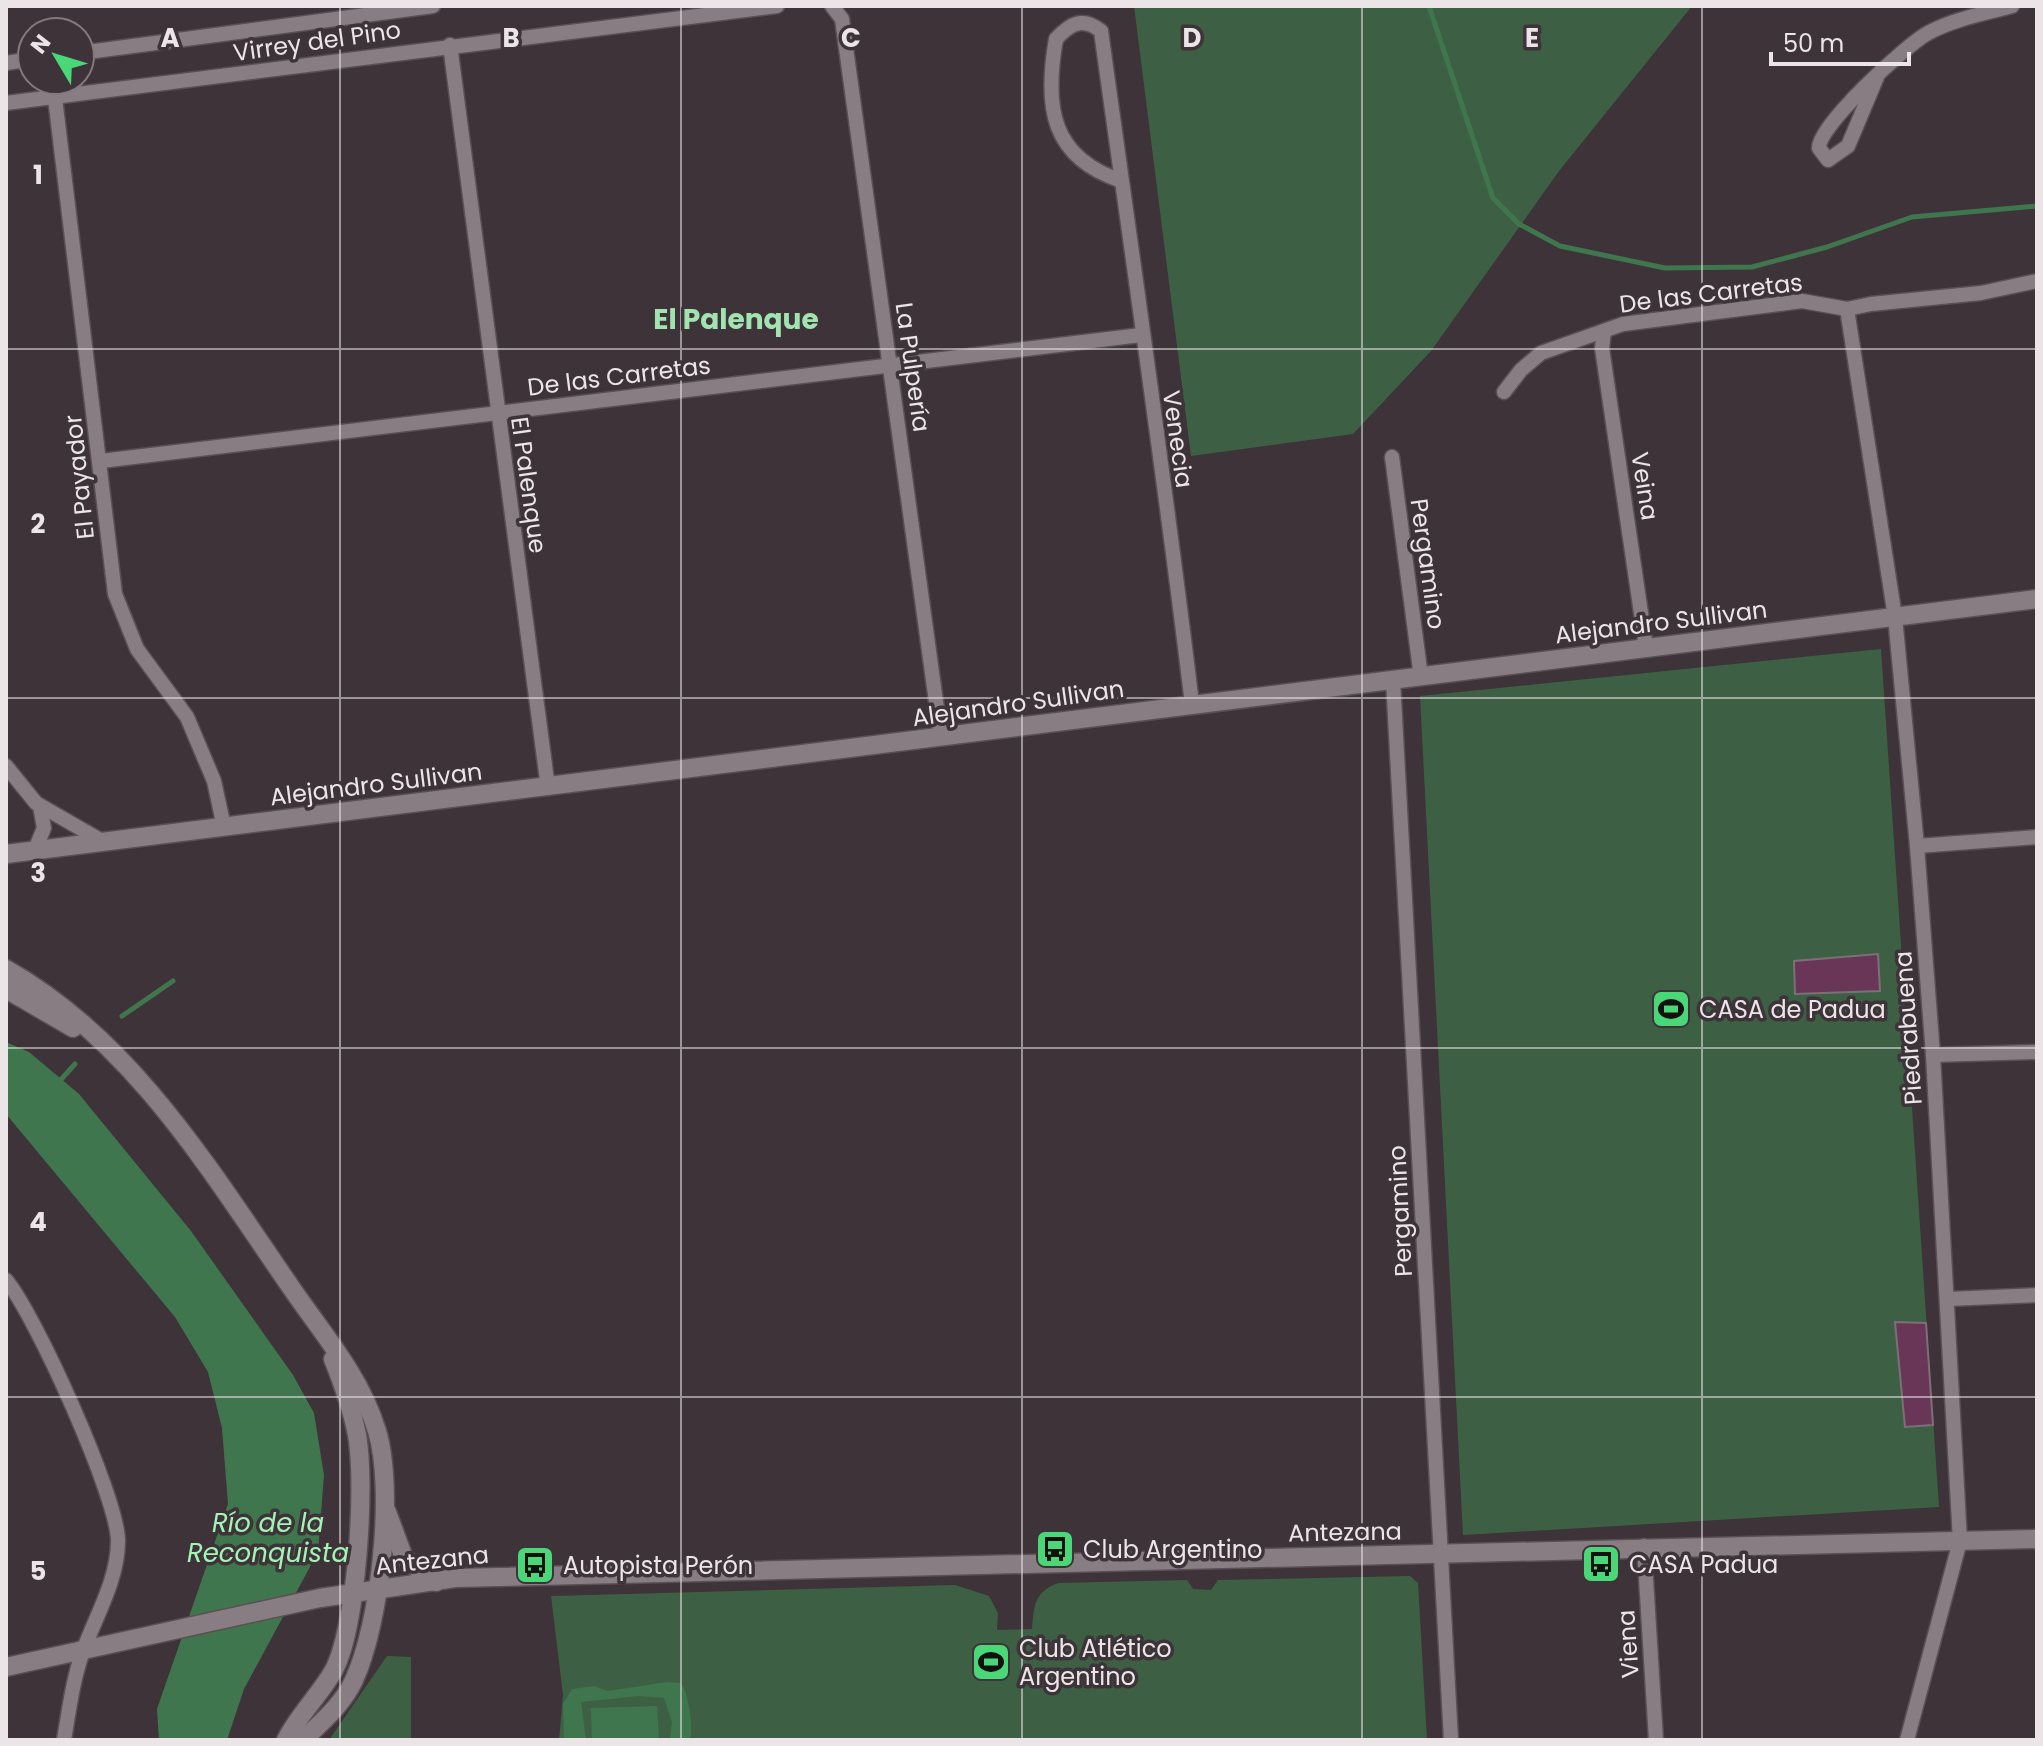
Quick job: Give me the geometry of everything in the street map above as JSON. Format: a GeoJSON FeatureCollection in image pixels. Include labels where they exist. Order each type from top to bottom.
{"type":"FeatureCollection","features":[{"type":"Feature","properties":{"kind":"street"},"geometry":{"type":"LineString","coordinates":[[96,51],[433,6]]}},
{"type":"Feature","properties":{"kind":"street","name":"Virrey del Pino"},"geometry":{"type":"LineString","coordinates":[[6,103],[777,6]]}},
{"type":"Feature","properties":{"kind":"street","name":"La Pulpería"},"geometry":{"type":"LineString","coordinates":[[832,6],[842,19],[941,738]]}},
{"type":"Feature","properties":{"kind":"street"},"geometry":{"type":"LineString","coordinates":[[1877,77],[1848,146],[1828,160],[1819,148],[1822,132],[1905,48],[1952,22],[2012,6]]}},
{"type":"Feature","properties":{"kind":"street","name":"Venecia"},"geometry":{"type":"LineString","coordinates":[[1122,181],[1090,169],[1075,157],[1054,124],[1056,39],[1069,25],[1078,22],[1092,24],[1101,31],[1122,181],[1141,335],[1192,704]]}},
{"type":"Feature","properties":{"kind":"street","name":"El Palenque"},"geometry":{"type":"LineString","coordinates":[[450,45],[548,788]]}},
{"type":"Feature","properties":{"kind":"street","name":"El Payador"},"geometry":{"type":"LineString","coordinates":[[55,98],[115,594],[137,649],[187,717],[214,781],[224,827]]}},
{"type":"Feature","properties":{"kind":"street","name":"De las Carretas"},"geometry":{"type":"LineString","coordinates":[[1504,392],[1521,370],[1541,353],[1623,324],[1802,301],[1847,309],[1981,293],[2037,281]]}},
{"type":"Feature","properties":{"kind":"street","name":"Piedrabuena"},"geometry":{"type":"LineString","coordinates":[[1847,309],[1895,617],[1917,846],[1933,1055],[1960,1541],[1907,1740]]}},
{"type":"Feature","properties":{"kind":"street","name":"Veina"},"geometry":{"type":"LineString","coordinates":[[1604,331],[1602,348],[1646,647]]}},
{"type":"Feature","properties":{"kind":"street","name":"De las Carretas"},"geometry":{"type":"LineString","coordinates":[[101,461],[1141,335]]}},
{"type":"Feature","properties":{"kind":"street","name":"Pergamino"},"geometry":{"type":"LineString","coordinates":[[1392,457],[1421,677]]}},
{"type":"Feature","properties":{"kind":"street","name":"Alejandro Sullivan"},"geometry":{"type":"LineString","coordinates":[[6,854],[2037,599]]}},
{"type":"Feature","properties":{"kind":"street","name":"Pergamino"},"geometry":{"type":"LineString","coordinates":[[1393,680],[1451,1740]]}},
{"type":"Feature","properties":{"kind":"street"},"geometry":{"type":"LineString","coordinates":[[6,766],[40,806],[102,841]]}},
{"type":"Feature","properties":{"kind":"street"},"geometry":{"type":"LineString","coordinates":[[35,850],[44,828],[40,806]]}},
{"type":"Feature","properties":{"kind":"street"},"geometry":{"type":"LineString","coordinates":[[1917,846],[2037,837]]}},
{"type":"Feature","properties":{"kind":"street"},"geometry":{"type":"LineString","coordinates":[[6,969],[61,1007],[113,1052],[167,1113],[320,1327],[367,1402],[383,1462],[385,1504],[371,1634]]}},
{"type":"Feature","properties":{"kind":"street"},"geometry":{"type":"LineString","coordinates":[[6,989],[113,1052]]}},
{"type":"Feature","properties":{"kind":"street"},"geometry":{"type":"LineString","coordinates":[[1933,1055],[2037,1052]]}},
{"type":"Feature","properties":{"kind":"street"},"geometry":{"type":"LineString","coordinates":[[6,1280],[28,1316],[103,1478],[118,1541],[112,1575],[83,1652],[64,1740]]}},
{"type":"Feature","properties":{"kind":"street"},"geometry":{"type":"LineString","coordinates":[[1948,1299],[2037,1295]]}},
{"type":"Feature","properties":{"kind":"street"},"geometry":{"type":"LineString","coordinates":[[286,1740],[334,1670],[343,1647],[360,1490],[359,1453],[352,1412],[320,1327]]}},
{"type":"Feature","properties":{"kind":"street"},"geometry":{"type":"LineString","coordinates":[[385,1504],[399,1551],[436,1582]]}},
{"type":"Feature","properties":{"kind":"street","name":"Antezana"},"geometry":{"type":"LineString","coordinates":[[6,1667],[320,1598],[468,1578],[1644,1546],[2037,1539]]}},
{"type":"Feature","properties":{"kind":"street","name":"Viena"},"geometry":{"type":"LineString","coordinates":[[1644,1546],[1656,1740]]}},
{"type":"Feature","properties":{"kind":"street"},"geometry":{"type":"LineString","coordinates":[[303,1740],[340,1703],[353,1682],[371,1634],[387,1605],[409,1585]]}},
{"type":"Feature","properties":{"kind":"shaded area"},"geometry":{"type":"Polygon","coordinates":[[[1134,6],[1692,6],[1559,171],[1431,351],[1353,434],[1191,456],[1134,6]]]}},
{"type":"Feature","properties":{"kind":"shaded area","name":"CASA de Padua"},"geometry":{"type":"Polygon","coordinates":[[[1881,649],[1939,1507],[1463,1535],[1420,696],[1881,649]]]}},
{"type":"Feature","properties":{"kind":"shaded area","name":"Club Atlético Argentino"},"geometry":{"type":"Polygon","coordinates":[[[1410,1576],[1418,1583],[1427,1740],[559,1740],[563,1695],[551,1596],[955,1585],[989,1596],[998,1613],[997,1630],[1032,1629],[1037,1600],[1045,1590],[1059,1583],[1187,1580],[1193,1589],[1211,1590],[1218,1580],[1410,1576]]]}},
{"type":"Feature","properties":{"kind":"shaded area"},"geometry":{"type":"Polygon","coordinates":[[[387,1656],[411,1657],[411,1740],[329,1740],[387,1656]]]}},
{"type":"Feature","properties":{"kind":"water","name":"Río de la Reconquista"},"geometry":{"type":"Polygon","coordinates":[[[6,1042],[29,1052],[79,1094],[191,1231],[293,1375],[314,1413],[324,1475],[318,1552],[244,1689],[227,1740],[159,1740],[157,1709],[228,1504],[222,1428],[208,1372],[175,1317],[6,1114],[6,1042]]]}},
{"type":"Feature","properties":{"kind":"water"},"geometry":{"type":"Polygon","coordinates":[[[667,1682],[681,1683],[684,1688],[691,1719],[690,1740],[670,1740],[672,1722],[664,1698],[639,1696],[581,1702],[586,1740],[564,1740],[563,1704],[572,1689],[594,1686],[608,1691],[667,1682]]]}},
{"type":"Feature","properties":{"kind":"water"},"geometry":{"type":"Polygon","coordinates":[[[657,1706],[659,1740],[592,1740],[591,1708],[657,1706]]]}},
{"type":"Feature","properties":{"kind":"building"},"geometry":{"type":"Polygon","coordinates":[[[1878,954],[1880,991],[1795,994],[1794,961],[1878,954]]]}},
{"type":"Feature","properties":{"kind":"building"},"geometry":{"type":"Polygon","coordinates":[[[1895,1322],[1926,1323],[1933,1425],[1905,1427],[1895,1322]]]}},
{"type":"Feature","properties":{"kind":"waterway"},"geometry":{"type":"LineString","coordinates":[[1429,6],[1493,198],[1519,224],[1560,246],[1665,268],[1752,267],[1827,247],[1912,217],[2037,206]]}},
{"type":"Feature","properties":{"kind":"waterway"},"geometry":{"type":"LineString","coordinates":[[122,1016],[173,981]]}},
{"type":"Feature","properties":{"kind":"waterway"},"geometry":{"type":"LineString","coordinates":[[57,1084],[75,1064]]}},
{"type":"Feature","properties":{"kind":"place","name":"CASA de Padua"},"geometry":{"type":"Point","coordinates":[1671,1009]}},
{"type":"Feature","properties":{"kind":"place","name":"Club Argentino"},"geometry":{"type":"Point","coordinates":[1055,1549]}},
{"type":"Feature","properties":{"kind":"place","name":"CASA Padua"},"geometry":{"type":"Point","coordinates":[1601,1564]}},
{"type":"Feature","properties":{"kind":"place","name":"Autopista Perón"},"geometry":{"type":"Point","coordinates":[535,1565]}},
{"type":"Feature","properties":{"kind":"place","name":"Club Atlético Argentino"},"geometry":{"type":"Point","coordinates":[991,1662]}},
{"type":"Feature","properties":{"kind":"district","name":"El Palenque"},"geometry":{"type":"Point","coordinates":[736,319]}}]}
